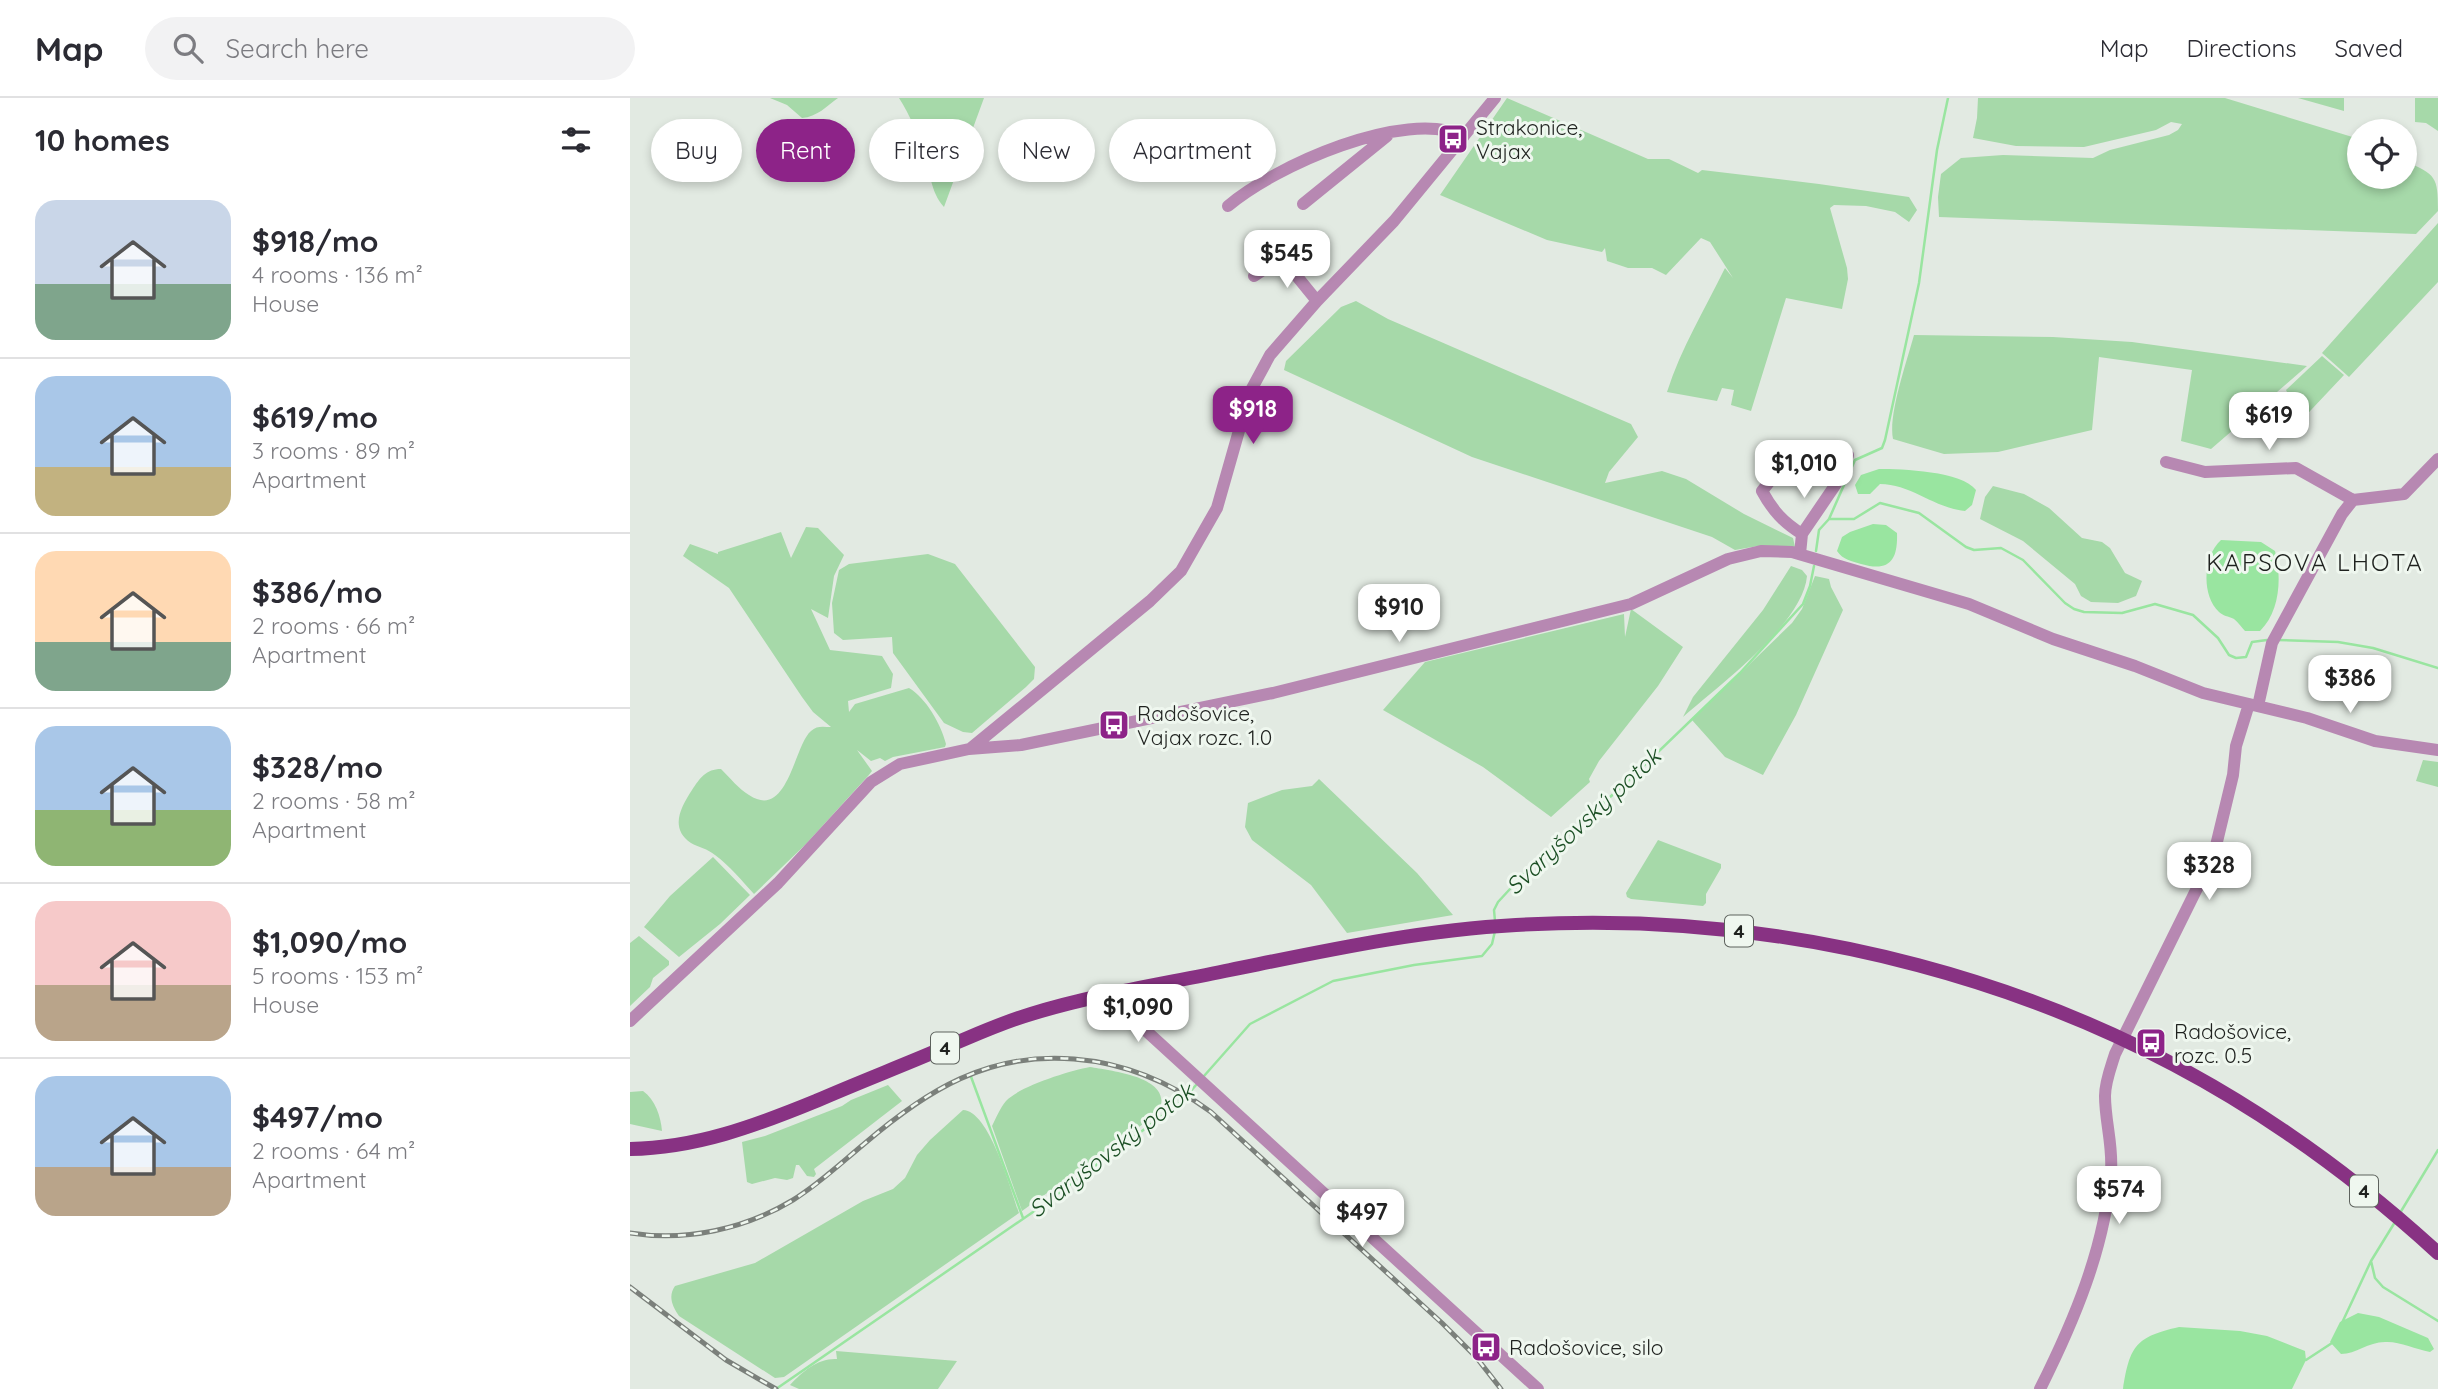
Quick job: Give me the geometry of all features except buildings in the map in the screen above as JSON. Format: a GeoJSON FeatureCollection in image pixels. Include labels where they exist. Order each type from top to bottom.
{"type":"FeatureCollection","features":[{"type":"Feature","properties":{"kind":"main road","name":"4"},"geometry":{"type":"LineString","coordinates":[[630,1149],[667,1148],[735,1132],[1009,1022],[1064,1005],[1407,935],[1485,927],[1586,922],[1659,924],[1752,932],[1842,946],[1971,980],[2123,1040],[2194,1076],[2287,1133],[2368,1194],[2438,1253]]}},
{"type":"Feature","properties":{"kind":"street"},"geometry":{"type":"LineString","coordinates":[[969,749],[1150,601],[1181,571],[1217,508],[1250,392],[1270,355],[1317,301],[1394,221],[1495,98]]}},
{"type":"Feature","properties":{"kind":"street"},"geometry":{"type":"LineString","coordinates":[[1228,206],[1251,189],[1301,162],[1355,142],[1393,132],[1427,128],[1464,136]]}},
{"type":"Feature","properties":{"kind":"street"},"geometry":{"type":"LineString","coordinates":[[1303,204],[1393,132]]}},
{"type":"Feature","properties":{"kind":"street"},"geometry":{"type":"LineString","coordinates":[[1254,276],[1307,241]]}},
{"type":"Feature","properties":{"kind":"street"},"geometry":{"type":"LineString","coordinates":[[1282,258],[1317,301]]}},
{"type":"Feature","properties":{"kind":"street"},"geometry":{"type":"LineString","coordinates":[[1800,554],[1802,534],[1838,481],[1848,455]]}},
{"type":"Feature","properties":{"kind":"street"},"geometry":{"type":"LineString","coordinates":[[1790,456],[1762,491],[1783,522],[1802,534]]}},
{"type":"Feature","properties":{"kind":"street"},"geometry":{"type":"LineString","coordinates":[[2166,462],[2205,471],[2296,468],[2353,500],[2404,494],[2438,458]]}},
{"type":"Feature","properties":{"kind":"street"},"geometry":{"type":"LineString","coordinates":[[2040,1389],[2070,1327],[2096,1253],[2111,1170],[2104,1093],[2115,1054],[2214,854],[2233,775],[2240,729],[2254,705],[2274,640],[2342,514],[2353,500]]}},
{"type":"Feature","properties":{"kind":"street"},"geometry":{"type":"LineString","coordinates":[[630,1020],[778,883],[871,782],[900,764],[969,749],[1021,745],[1273,692],[1631,604],[1728,559],[1761,551],[1800,554],[1969,604],[2053,639],[2135,666],[2203,693],[2307,718],[2375,741],[2438,750]]}},
{"type":"Feature","properties":{"kind":"street"},"geometry":{"type":"LineString","coordinates":[[1108,996],[1534,1388]]}},
{"type":"Feature","properties":{"kind":"shaded area"},"geometry":{"type":"Polygon","coordinates":[[[770,98],[838,98],[817,113],[802,118],[787,105],[770,98]]]}},
{"type":"Feature","properties":{"kind":"shaded area"},"geometry":{"type":"Polygon","coordinates":[[[899,98],[984,98],[976,119],[911,119],[899,98]]]}},
{"type":"Feature","properties":{"kind":"shaded area"},"geometry":{"type":"Polygon","coordinates":[[[1507,98],[1648,159],[1669,159],[1698,173],[1702,170],[1909,197],[1917,210],[1909,222],[1895,212],[1866,206],[1834,205],[1830,208],[1847,268],[1848,279],[1842,309],[1786,298],[1751,411],[1731,405],[1734,390],[1722,388],[1717,401],[1667,392],[1686,344],[1725,268],[1733,278],[1710,242],[1701,238],[1666,275],[1652,268],[1628,268],[1607,261],[1605,248],[1602,252],[1547,240],[1440,195],[1507,98]]]}},
{"type":"Feature","properties":{"kind":"shaded area"},"geometry":{"type":"Polygon","coordinates":[[[1978,98],[2225,98],[2347,135],[2347,189],[2417,189],[2417,167],[2423,170],[2436,183],[2438,211],[2416,234],[1939,217],[1941,174],[1961,158],[2003,155],[2093,158],[2110,150],[2169,135],[2182,124],[2171,122],[2156,130],[2084,147],[2016,146],[1973,138],[1978,98]]]}},
{"type":"Feature","properties":{"kind":"shaded area"},"geometry":{"type":"Polygon","coordinates":[[[2298,98],[2344,98],[2344,111],[2298,98]]]}},
{"type":"Feature","properties":{"kind":"shaded area"},"geometry":{"type":"Polygon","coordinates":[[[2415,98],[2438,98],[2438,131],[2415,119],[2415,98]]]}},
{"type":"Feature","properties":{"kind":"shaded area"},"geometry":{"type":"Polygon","coordinates":[[[931,182],[953,182],[944,207],[931,182]]]}},
{"type":"Feature","properties":{"kind":"shaded area"},"geometry":{"type":"Polygon","coordinates":[[[2438,223],[2438,282],[2349,377],[2322,353],[2438,223]]]}},
{"type":"Feature","properties":{"kind":"shaded area"},"geometry":{"type":"Polygon","coordinates":[[[1356,301],[1388,319],[1631,424],[1638,437],[1609,472],[1605,483],[1662,471],[1686,479],[1744,514],[1793,538],[1795,547],[1758,546],[1735,550],[1712,537],[1472,457],[1284,370],[1286,361],[1341,307],[1356,301]]]}},
{"type":"Feature","properties":{"kind":"shaded area"},"geometry":{"type":"Polygon","coordinates":[[[1914,335],[2053,337],[2132,342],[2307,366],[2211,449],[2181,441],[2192,370],[2099,357],[2092,430],[1998,452],[1944,454],[1893,439],[1893,416],[1914,335]]]}},
{"type":"Feature","properties":{"kind":"shaded area"},"geometry":{"type":"Polygon","coordinates":[[[2322,356],[2344,375],[2295,427],[2284,425],[2275,415],[2289,396],[2286,390],[2322,356]]]}},
{"type":"Feature","properties":{"kind":"shaded area"},"geometry":{"type":"Polygon","coordinates":[[[1879,469],[1931,472],[1958,479],[1976,490],[1972,505],[1965,511],[1954,509],[1891,485],[1880,484],[1870,494],[1858,494],[1855,485],[1861,475],[1879,469]]]}},
{"type":"Feature","properties":{"kind":"shaded area"},"geometry":{"type":"Polygon","coordinates":[[[1993,486],[2024,494],[2049,508],[2082,538],[2102,542],[2110,548],[2125,573],[2142,581],[2136,596],[2118,603],[2091,602],[2081,596],[2075,584],[2023,541],[1980,519],[1985,497],[1993,486]]]}},
{"type":"Feature","properties":{"kind":"shaded area"},"geometry":{"type":"Polygon","coordinates":[[[1873,524],[1886,525],[1897,533],[1896,551],[1890,562],[1871,566],[1848,560],[1839,554],[1837,551],[1842,537],[1873,524]]]}},
{"type":"Feature","properties":{"kind":"shaded area"},"geometry":{"type":"Polygon","coordinates":[[[806,527],[818,528],[844,555],[834,576],[828,618],[811,609],[830,650],[882,656],[893,674],[891,688],[848,701],[849,712],[855,704],[909,688],[932,712],[946,744],[945,747],[885,761],[880,758],[871,761],[857,750],[872,771],[805,845],[754,894],[720,859],[684,837],[680,831],[679,817],[684,803],[704,775],[721,769],[749,795],[762,800],[773,798],[788,778],[811,731],[818,727],[831,727],[813,712],[729,588],[683,556],[690,544],[718,554],[781,532],[791,558],[806,527]]]}},
{"type":"Feature","properties":{"kind":"shaded area"},"geometry":{"type":"Polygon","coordinates":[[[2221,540],[2261,542],[2275,551],[2278,594],[2272,614],[2260,631],[2245,631],[2234,619],[2219,612],[2209,596],[2206,576],[2208,565],[2221,540]]]}},
{"type":"Feature","properties":{"kind":"shaded area"},"geometry":{"type":"Polygon","coordinates":[[[928,554],[955,564],[1035,667],[1034,679],[972,733],[944,723],[893,653],[892,637],[843,640],[834,633],[832,603],[839,570],[849,564],[928,554]]]}},
{"type":"Feature","properties":{"kind":"shaded area"},"geometry":{"type":"Polygon","coordinates":[[[1791,566],[1802,570],[1807,576],[1802,595],[1791,614],[1757,653],[1683,717],[1693,697],[1763,610],[1791,566]]]}},
{"type":"Feature","properties":{"kind":"shaded area"},"geometry":{"type":"Polygon","coordinates":[[[1815,576],[1829,579],[1843,610],[1796,715],[1763,775],[1725,757],[1692,720],[1792,623],[1802,609],[1815,576]]]}},
{"type":"Feature","properties":{"kind":"shaded area"},"geometry":{"type":"Polygon","coordinates":[[[1631,609],[1683,647],[1658,686],[1599,761],[1589,779],[1590,782],[1551,817],[1483,767],[1383,710],[1425,662],[1624,614],[1625,637],[1631,609]]]}},
{"type":"Feature","properties":{"kind":"shaded area"},"geometry":{"type":"Polygon","coordinates":[[[2423,760],[2438,762],[2438,787],[2416,781],[2423,760]]]}},
{"type":"Feature","properties":{"kind":"shaded area"},"geometry":{"type":"Polygon","coordinates":[[[1319,779],[1417,873],[1453,915],[1347,933],[1311,885],[1252,840],[1245,827],[1248,803],[1282,790],[1312,786],[1319,779]]]}},
{"type":"Feature","properties":{"kind":"shaded area"},"geometry":{"type":"Polygon","coordinates":[[[1658,840],[1721,864],[1703,906],[1627,897],[1626,893],[1658,840]]]}},
{"type":"Feature","properties":{"kind":"shaded area"},"geometry":{"type":"Polygon","coordinates":[[[713,857],[750,895],[720,924],[679,957],[644,927],[670,896],[713,857]]]}},
{"type":"Feature","properties":{"kind":"shaded area"},"geometry":{"type":"Polygon","coordinates":[[[639,936],[669,961],[669,965],[653,978],[650,987],[630,1006],[630,943],[639,936]]]}},
{"type":"Feature","properties":{"kind":"shaded area"},"geometry":{"type":"Polygon","coordinates":[[[1090,1067],[1127,1074],[1152,1084],[1159,1092],[1161,1102],[1157,1114],[1022,1211],[992,1126],[998,1113],[1006,1101],[1022,1090],[1045,1080],[1090,1067]]]}},
{"type":"Feature","properties":{"kind":"shaded area"},"geometry":{"type":"Polygon","coordinates":[[[888,1085],[902,1101],[814,1169],[814,1177],[807,1176],[799,1165],[796,1165],[793,1178],[775,1178],[752,1184],[747,1182],[742,1142],[765,1136],[842,1106],[888,1085]]]}},
{"type":"Feature","properties":{"kind":"shaded area"},"geometry":{"type":"Polygon","coordinates":[[[643,1091],[657,1109],[662,1131],[630,1124],[630,1092],[643,1091]]]}},
{"type":"Feature","properties":{"kind":"shaded area"},"geometry":{"type":"Polygon","coordinates":[[[963,1110],[973,1114],[982,1123],[990,1137],[1019,1213],[784,1377],[775,1378],[679,1316],[672,1301],[675,1286],[755,1263],[863,1201],[893,1189],[905,1178],[917,1155],[930,1140],[963,1110]]]}},
{"type":"Feature","properties":{"kind":"shaded area"},"geometry":{"type":"Polygon","coordinates":[[[2358,1313],[2379,1317],[2428,1338],[2434,1349],[2430,1352],[2385,1342],[2341,1354],[2330,1342],[2340,1322],[2358,1313]]]}},
{"type":"Feature","properties":{"kind":"shaded area"},"geometry":{"type":"Polygon","coordinates":[[[2179,1327],[2240,1331],[2267,1336],[2305,1351],[2306,1360],[2292,1389],[2123,1389],[2129,1362],[2137,1345],[2153,1335],[2179,1327]]]}},
{"type":"Feature","properties":{"kind":"shaded area"},"geometry":{"type":"Polygon","coordinates":[[[836,1351],[957,1361],[938,1389],[799,1389],[790,1385],[811,1366],[837,1359],[836,1351]]]}},
{"type":"Feature","properties":{"kind":"waterway"},"geometry":{"type":"LineString","coordinates":[[1829,519],[1855,460],[1882,448],[1885,440],[1919,283],[1937,150],[1948,98]]}},
{"type":"Feature","properties":{"kind":"waterway","name":"Svaryšovský potok"},"geometry":{"type":"LineString","coordinates":[[1816,551],[1819,530],[1829,519],[1854,519],[1880,503],[1919,513],[1966,547],[1974,550],[2001,548],[2023,560],[2074,609],[2084,612],[2122,613],[2155,604],[2193,615],[2218,638],[2229,655],[2236,658],[2246,657],[2252,642],[2267,640]]}},
{"type":"Feature","properties":{"kind":"waterway","name":"Svaryšovský potok"},"geometry":{"type":"LineString","coordinates":[[1495,921],[1494,910],[1498,902],[1522,876],[1629,780],[1740,673],[1803,604],[1814,566]]}},
{"type":"Feature","properties":{"kind":"waterway","name":"Svaryšovský potok"},"geometry":{"type":"LineString","coordinates":[[2277,640],[2338,642],[2373,648],[2438,668]]}},
{"type":"Feature","properties":{"kind":"waterway","name":"Svaryšovský potok"},"geometry":{"type":"LineString","coordinates":[[1204,1076],[1250,1024],[1333,981],[1414,965],[1482,956],[1492,944],[1495,931]]}},
{"type":"Feature","properties":{"kind":"waterway"},"geometry":{"type":"LineString","coordinates":[[970,1074],[1023,1218]]}},
{"type":"Feature","properties":{"kind":"waterway","name":"Svaryšovský potok"},"geometry":{"type":"LineString","coordinates":[[776,1389],[1033,1212],[1181,1102],[1197,1084]]}},
{"type":"Feature","properties":{"kind":"waterway"},"geometry":{"type":"LineString","coordinates":[[2400,1213],[2438,1150]]}},
{"type":"Feature","properties":{"kind":"waterway"},"geometry":{"type":"LineString","coordinates":[[2395,1222],[2371,1261],[2375,1278],[2383,1287],[2438,1321]]}},
{"type":"Feature","properties":{"kind":"waterway"},"geometry":{"type":"LineString","coordinates":[[2341,1325],[2371,1261]]}},
{"type":"Feature","properties":{"kind":"waterway"},"geometry":{"type":"LineString","coordinates":[[2306,1360],[2332,1343]]}},
{"type":"Feature","properties":{"kind":"railway"},"geometry":{"type":"LineString","coordinates":[[630,1233],[672,1236],[694,1234],[755,1219],[793,1200],[911,1107],[960,1079],[986,1069],[1043,1058],[1093,1061],[1129,1070],[1163,1083],[1211,1112],[1442,1323],[1476,1357],[1501,1389]]}},
{"type":"Feature","properties":{"kind":"railway"},"geometry":{"type":"LineString","coordinates":[[630,1287],[726,1360],[776,1389]]}},
{"type":"Feature","properties":{"kind":"place","name":"Strakonice, Vajax"},"geometry":{"type":"Point","coordinates":[1453,139]}},
{"type":"Feature","properties":{"kind":"place","name":"Radošovice, Vajax rozc. 1.0"},"geometry":{"type":"Point","coordinates":[1114,725]}},
{"type":"Feature","properties":{"kind":"place","name":"Radošovice, rozc. 0.5"},"geometry":{"type":"Point","coordinates":[2151,1043]}},
{"type":"Feature","properties":{"kind":"place","name":"Radošovice, silo"},"geometry":{"type":"Point","coordinates":[1486,1347]}},
{"type":"Feature","properties":{"kind":"district","name":"KAPSOVA LHOTA"},"geometry":{"type":"Point","coordinates":[2315,562]}}]}
